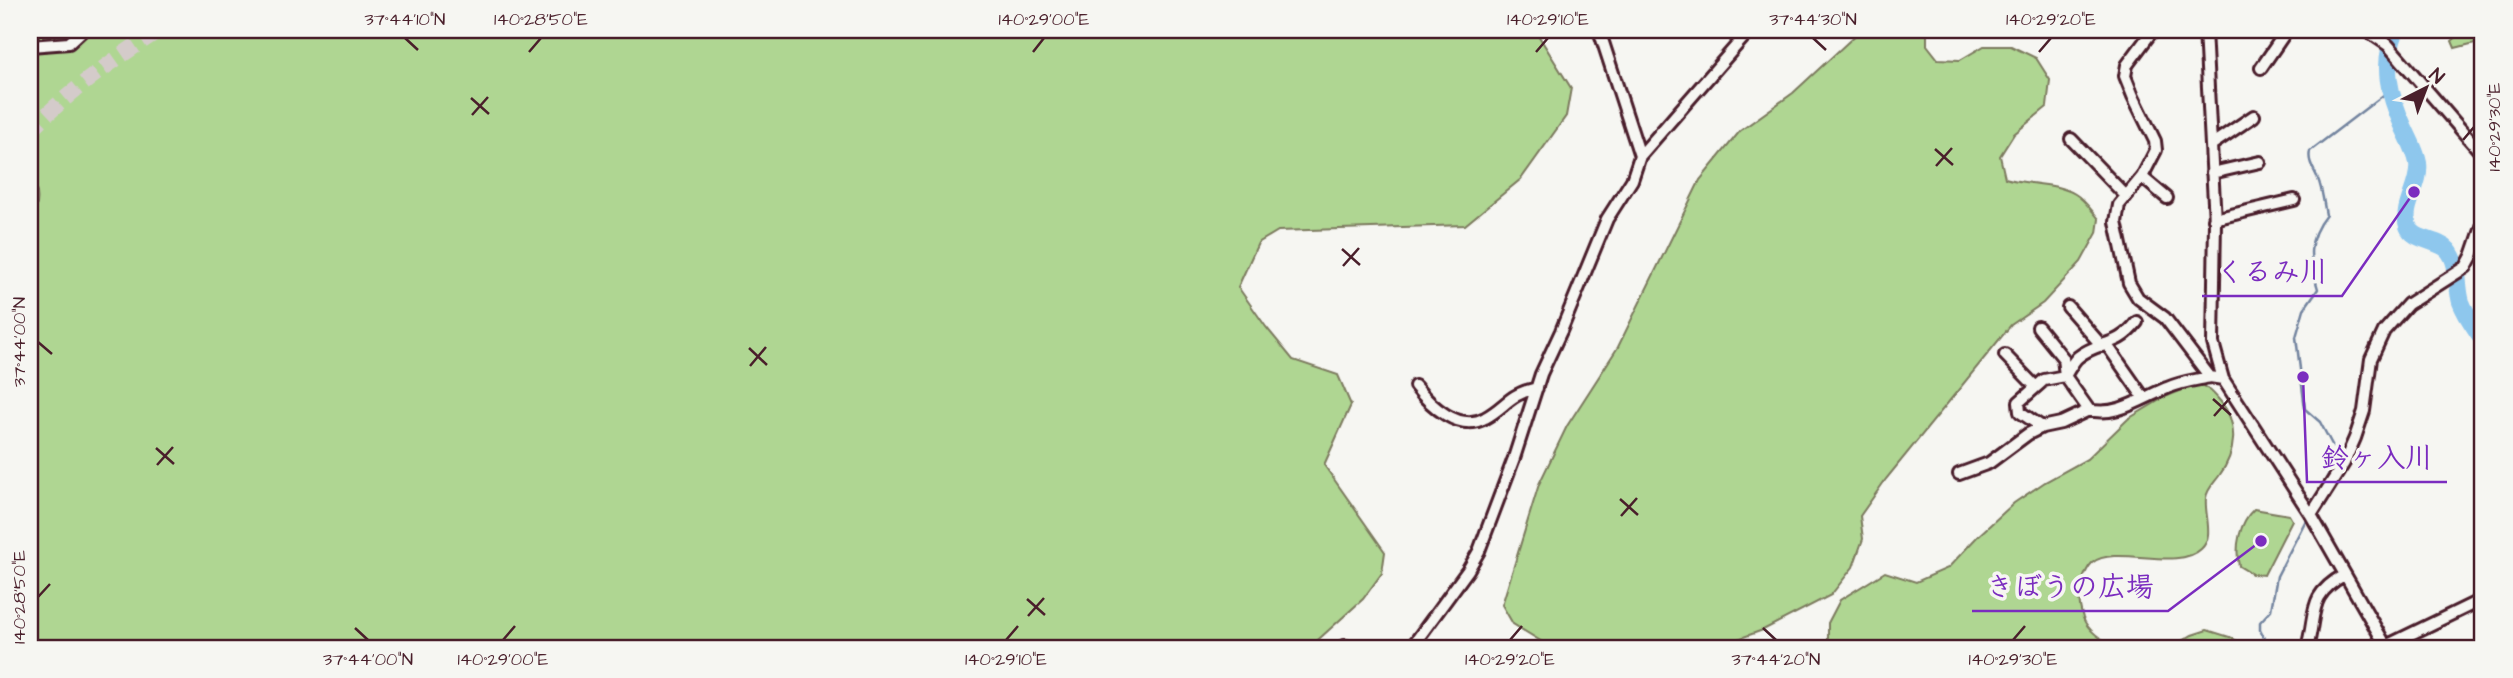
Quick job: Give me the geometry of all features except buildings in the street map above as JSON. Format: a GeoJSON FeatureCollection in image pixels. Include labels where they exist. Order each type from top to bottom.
{"type":"FeatureCollection","features":[{"type":"Feature","properties":{"kind":"street"},"geometry":{"type":"LineString","coordinates":[[30,46],[69,43],[83,30]]}},
{"type":"Feature","properties":{"kind":"street"},"geometry":{"type":"LineString","coordinates":[[1599,30],[1640,156]]}},
{"type":"Feature","properties":{"kind":"street"},"geometry":{"type":"LineString","coordinates":[[1411,648],[1479,551],[1495,514],[1537,388],[1588,262],[1607,219],[1632,180],[1640,156],[1749,30]]}},
{"type":"Feature","properties":{"kind":"street"},"geometry":{"type":"LineString","coordinates":[[2153,30],[2127,65],[2125,76],[2155,141],[2153,159],[2119,205],[2116,222],[2129,283],[2138,298],[2165,318],[2210,377]]}},
{"type":"Feature","properties":{"kind":"street"},"geometry":{"type":"LineString","coordinates":[[2205,30],[2214,219],[2213,342],[2223,379],[2311,516],[2387,647],[2483,599]]}},
{"type":"Feature","properties":{"kind":"street"},"geometry":{"type":"LineString","coordinates":[[2261,68],[2287,30]]}},
{"type":"Feature","properties":{"kind":"street"},"geometry":{"type":"LineString","coordinates":[[2366,30],[2388,45],[2483,155]]}},
{"type":"Feature","properties":{"kind":"street"},"geometry":{"type":"LineString","coordinates":[[2211,145],[2254,116]]}},
{"type":"Feature","properties":{"kind":"street"},"geometry":{"type":"LineString","coordinates":[[2071,139],[2125,195]]}},
{"type":"Feature","properties":{"kind":"street"},"geometry":{"type":"LineString","coordinates":[[2212,173],[2260,162]]}},
{"type":"Feature","properties":{"kind":"street"},"geometry":{"type":"LineString","coordinates":[[2142,177],[2167,198]]}},
{"type":"Feature","properties":{"kind":"street"},"geometry":{"type":"LineString","coordinates":[[2214,219],[2294,200]]}},
{"type":"Feature","properties":{"kind":"street"},"geometry":{"type":"LineString","coordinates":[[2311,516],[2344,463],[2355,438],[2364,411],[2371,359],[2384,331],[2408,304],[2466,267],[2483,224]]}},
{"type":"Feature","properties":{"kind":"street"},"geometry":{"type":"LineString","coordinates":[[2068,307],[2105,345],[2144,398]]}},
{"type":"Feature","properties":{"kind":"street"},"geometry":{"type":"LineString","coordinates":[[2042,427],[2020,412],[2019,402],[2044,380],[2065,376],[2077,358],[2123,337],[2137,322]]}},
{"type":"Feature","properties":{"kind":"street"},"geometry":{"type":"LineString","coordinates":[[2038,327],[2063,358],[2065,376],[2090,410]]}},
{"type":"Feature","properties":{"kind":"street"},"geometry":{"type":"LineString","coordinates":[[2005,355],[2036,387]]}},
{"type":"Feature","properties":{"kind":"street"},"geometry":{"type":"LineString","coordinates":[[1959,474],[1989,463],[2042,427],[2061,424],[2090,410],[2103,413],[2170,386],[2210,377],[2223,379]]}},
{"type":"Feature","properties":{"kind":"street"},"geometry":{"type":"LineString","coordinates":[[1415,386],[1447,416],[1459,422],[1471,423],[1491,415],[1519,392],[1537,388]]}},
{"type":"Feature","properties":{"kind":"street"},"geometry":{"type":"LineString","coordinates":[[2307,648],[2319,595],[2330,583],[2344,575]]}},
{"type":"Feature","properties":{"kind":"street"},"geometry":{"type":"LineString","coordinates":[[1342,648],[1353,648]]}},
{"type":"Feature","properties":{"kind":"green space"},"geometry":{"type":"Polygon","coordinates":[[[30,30],[1535,30],[1571,88],[1566,116],[1521,179],[1465,225],[1278,231],[1258,243],[1238,287],[1293,360],[1338,375],[1351,405],[1324,465],[1385,552],[1382,573],[1363,599],[1309,648],[30,648],[30,222],[38,198],[30,175],[30,30]]]}},
{"type":"Feature","properties":{"kind":"green space"},"geometry":{"type":"Polygon","coordinates":[[[1861,30],[1927,30],[1927,45],[1938,59],[1960,60],[1984,46],[2011,46],[2036,58],[2050,80],[2047,107],[2014,134],[2000,156],[2005,178],[2058,187],[2075,194],[2099,219],[2097,233],[2081,262],[2043,303],[2011,325],[1886,479],[1860,516],[1863,539],[1853,567],[1831,595],[1763,630],[1721,645],[1720,648],[1548,648],[1513,624],[1502,605],[1539,484],[1567,426],[1618,347],[1700,180],[1740,131],[1793,93],[1861,30]]]}},
{"type":"Feature","properties":{"kind":"green space"},"geometry":{"type":"Polygon","coordinates":[[[2460,30],[2483,30],[2483,41],[2455,48],[2452,41],[2461,33],[2460,30]]]}},
{"type":"Feature","properties":{"kind":"green space"},"geometry":{"type":"Polygon","coordinates":[[[2197,384],[2208,389],[2221,402],[2233,429],[2229,458],[2207,495],[2208,532],[2205,544],[2190,555],[2177,558],[2102,558],[2090,565],[2081,586],[2080,604],[2083,618],[2089,628],[2119,648],[1828,648],[1828,623],[1840,600],[1885,572],[1916,582],[1948,568],[2014,503],[2087,459],[2128,419],[2165,397],[2197,384]]]}},
{"type":"Feature","properties":{"kind":"green space"},"geometry":{"type":"Polygon","coordinates":[[[2254,509],[2289,515],[2292,520],[2264,575],[2252,574],[2239,566],[2238,543],[2245,521],[2254,509]]]}},
{"type":"Feature","properties":{"kind":"green space"},"geometry":{"type":"Polygon","coordinates":[[[2207,630],[2233,638],[2242,648],[2170,648],[2192,635],[2207,630]]]}},
{"type":"Feature","properties":{"kind":"waterway"},"geometry":{"type":"LineString","coordinates":[[2396,30],[2389,55],[2389,80],[2394,104],[2418,163],[2417,179],[2407,211],[2408,226],[2415,235],[2444,246],[2452,256],[2461,302],[2483,339]]}},
{"type":"Feature","properties":{"kind":"waterway"},"geometry":{"type":"LineString","coordinates":[[2318,494],[2338,456],[2320,422],[2305,409],[2296,337],[2304,309],[2318,289],[2311,250],[2315,233],[2326,215],[2320,185],[2310,160],[2310,151],[2390,90]]}},
{"type":"Feature","properties":{"kind":"waterway"},"geometry":{"type":"LineString","coordinates":[[2269,648],[2260,630],[2260,622],[2271,610],[2277,576],[2308,516]]}},
{"type":"Feature","properties":{"kind":"tunnel"},"geometry":{"type":"LineString","coordinates":[[30,131],[92,77],[159,30]]}},
{"type":"Feature","properties":{"kind":"place","name":"くるみ川"},"geometry":{"type":"Point","coordinates":[2414,192]}},
{"type":"Feature","properties":{"kind":"place","name":"鈴ヶ入川"},"geometry":{"type":"Point","coordinates":[2303,377]}},
{"type":"Feature","properties":{"kind":"place","name":"きぼうの広場"},"geometry":{"type":"Point","coordinates":[2261,541]}}]}
